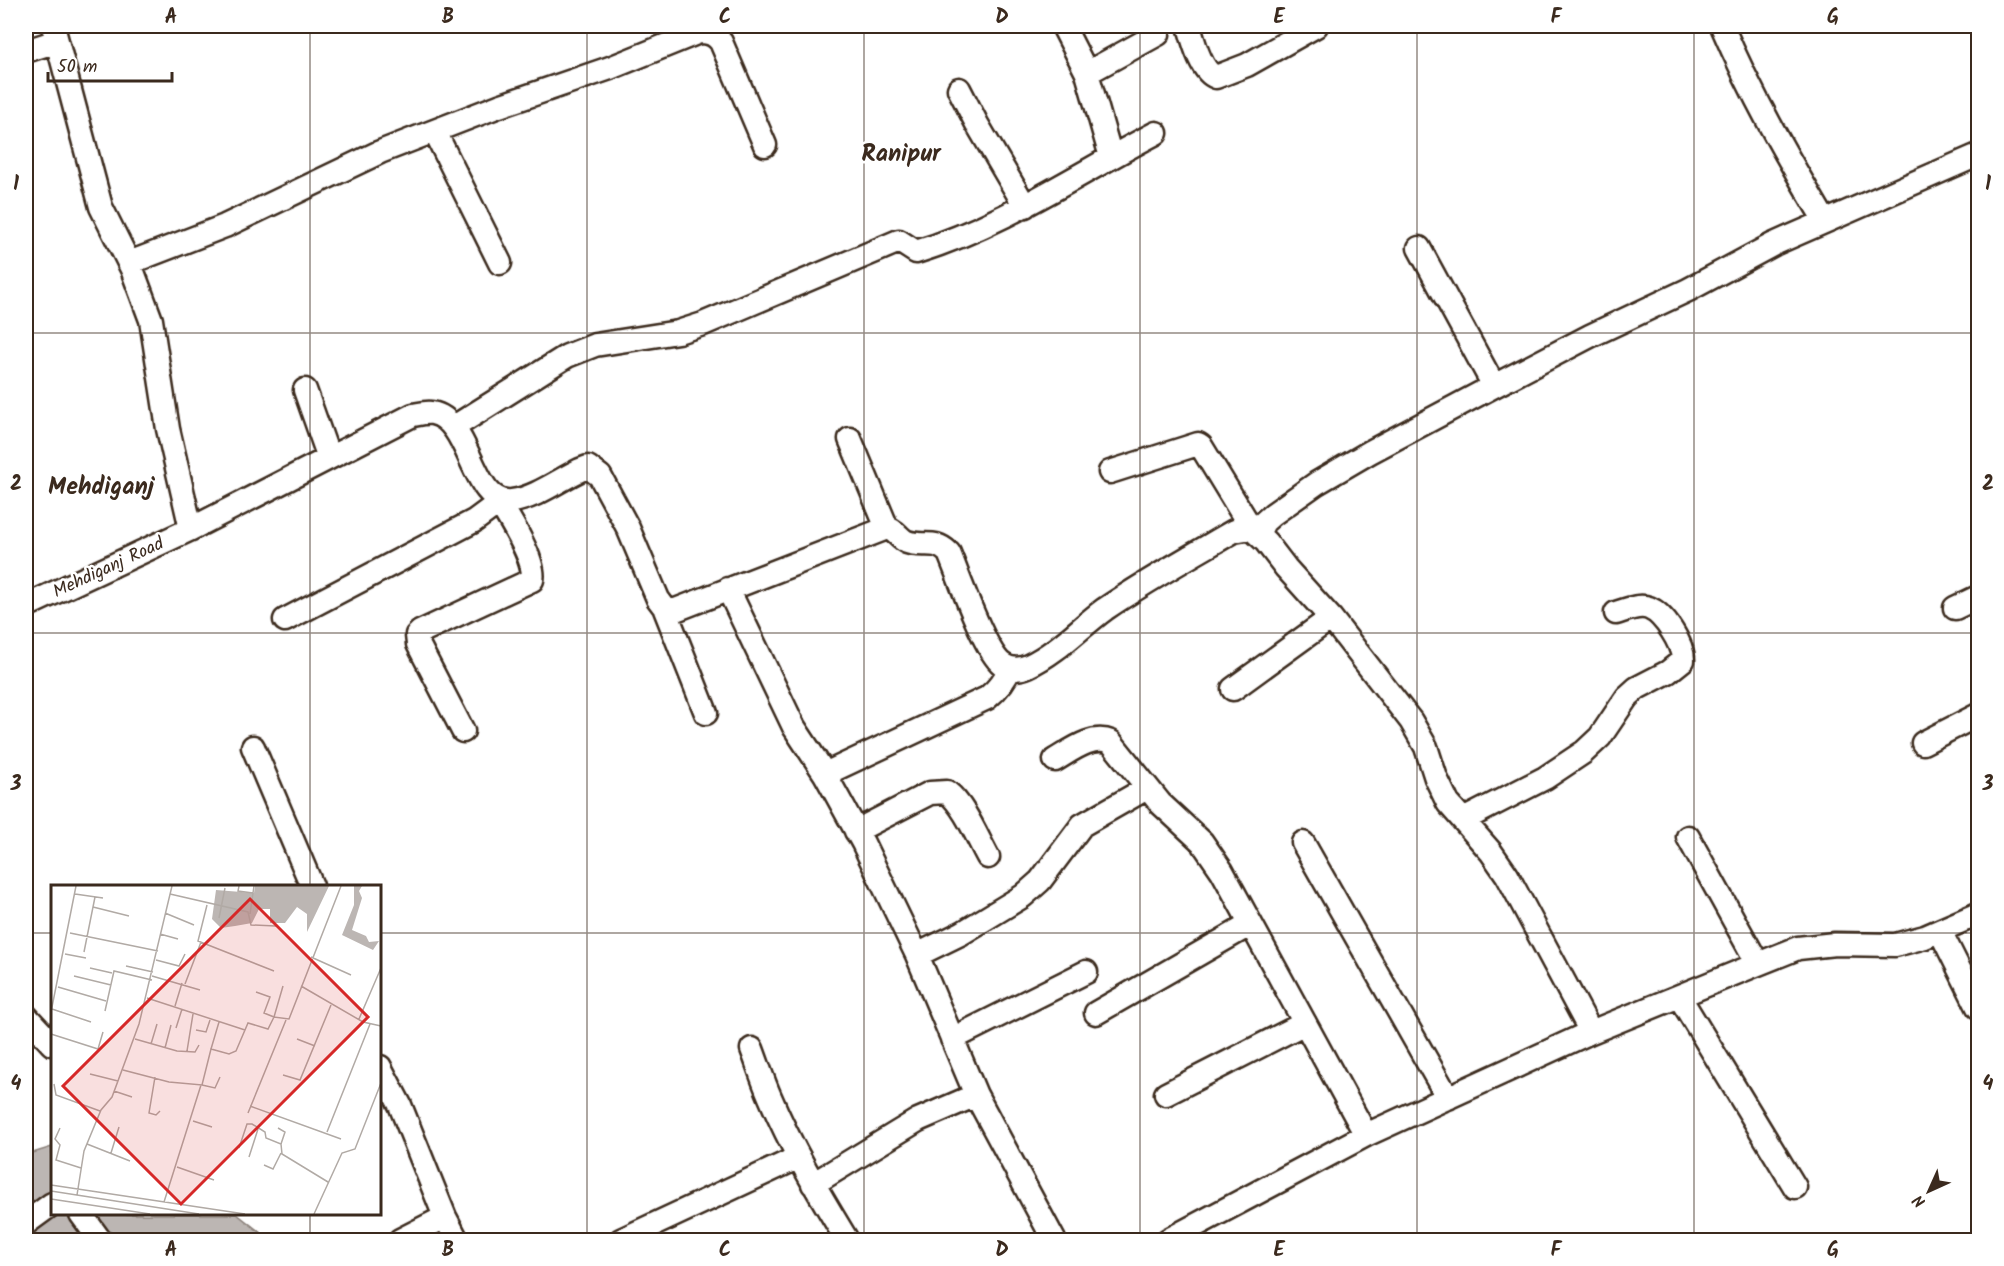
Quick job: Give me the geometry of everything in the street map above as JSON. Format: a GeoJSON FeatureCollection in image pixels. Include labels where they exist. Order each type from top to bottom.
{"type":"FeatureCollection","features":[{"type":"Feature","properties":{"kind":"street"},"geometry":{"type":"LineString","coordinates":[[1063,26],[1087,74],[1111,157]]}},
{"type":"Feature","properties":{"kind":"street"},"geometry":{"type":"LineString","coordinates":[[1189,26],[1196,50],[1208,71],[1216,77],[1247,65],[1316,26]]}},
{"type":"Feature","properties":{"kind":"street"},"geometry":{"type":"LineString","coordinates":[[1722,26],[1734,56],[1776,137],[1825,221]]}},
{"type":"Feature","properties":{"kind":"street"},"geometry":{"type":"LineString","coordinates":[[129,262],[225,226],[370,156],[499,106],[610,68],[699,32],[709,32],[721,42],[765,145]]}},
{"type":"Feature","properties":{"kind":"street"},"geometry":{"type":"LineString","coordinates":[[26,51],[55,33],[101,207],[129,262],[151,320],[168,429],[191,529]]}},
{"type":"Feature","properties":{"kind":"street"},"geometry":{"type":"LineString","coordinates":[[1087,74],[1158,34]]}},
{"type":"Feature","properties":{"kind":"street"},"geometry":{"type":"LineString","coordinates":[[959,89],[1025,206]]}},
{"type":"Feature","properties":{"kind":"street"},"geometry":{"type":"LineString","coordinates":[[435,132],[500,263]]}},
{"type":"Feature","properties":{"kind":"street"},"geometry":{"type":"LineString","coordinates":[[463,730],[418,644],[417,635],[530,583],[533,572],[516,528],[500,502],[488,492],[454,428],[576,352],[595,345],[678,332],[703,324],[899,241],[916,252],[954,241],[1025,206],[1156,133]]}},
{"type":"Feature","properties":{"kind":"street"},"geometry":{"type":"LineString","coordinates":[[664,607],[673,612],[683,609],[728,589],[887,528],[893,530],[905,542],[942,546],[949,553],[988,646],[1002,664],[1018,669],[1027,666],[1049,654],[1120,598],[1234,531],[1255,531],[1273,514],[1317,483],[1370,452],[1599,332],[1688,291],[1774,244],[1978,155]]}},
{"type":"Feature","properties":{"kind":"street"},"geometry":{"type":"LineString","coordinates":[[1419,248],[1494,386]]}},
{"type":"Feature","properties":{"kind":"street"},"geometry":{"type":"LineString","coordinates":[[305,390],[329,458]]}},
{"type":"Feature","properties":{"kind":"street","name":"Mehdiganj Road"},"geometry":{"type":"LineString","coordinates":[[26,606],[191,529],[413,415],[430,412],[443,417],[454,428]]}},
{"type":"Feature","properties":{"kind":"street"},"geometry":{"type":"LineString","coordinates":[[850,439],[887,528]]}},
{"type":"Feature","properties":{"kind":"street"},"geometry":{"type":"LineString","coordinates":[[1110,472],[1198,444],[1201,446],[1255,531],[1331,618],[1421,736],[1448,803],[1491,852],[1507,875],[1591,1032]]}},
{"type":"Feature","properties":{"kind":"street"},"geometry":{"type":"LineString","coordinates":[[285,620],[474,521],[500,502],[525,498],[588,467],[600,476],[628,528],[658,599],[664,607],[706,713]]}},
{"type":"Feature","properties":{"kind":"street"},"geometry":{"type":"LineString","coordinates":[[728,589],[794,727],[825,774],[856,831],[917,955],[976,1095],[1054,1240]]}},
{"type":"Feature","properties":{"kind":"street"},"geometry":{"type":"LineString","coordinates":[[1955,608],[1978,597]]}},
{"type":"Feature","properties":{"kind":"street"},"geometry":{"type":"LineString","coordinates":[[1463,820],[1545,778],[1584,752],[1600,737],[1637,688],[1668,672],[1683,660],[1680,645],[1656,612],[1640,607],[1616,613]]}},
{"type":"Feature","properties":{"kind":"street"},"geometry":{"type":"LineString","coordinates":[[1233,689],[1331,618]]}},
{"type":"Feature","properties":{"kind":"street"},"geometry":{"type":"LineString","coordinates":[[825,774],[987,698],[998,690],[1010,668]]}},
{"type":"Feature","properties":{"kind":"street"},"geometry":{"type":"LineString","coordinates":[[1923,743],[1978,715]]}},
{"type":"Feature","properties":{"kind":"street"},"geometry":{"type":"LineString","coordinates":[[1055,760],[1087,743],[1104,739],[1112,742],[1160,803],[1202,842],[1213,856],[1366,1135]]}},
{"type":"Feature","properties":{"kind":"street"},"geometry":{"type":"LineString","coordinates":[[254,747],[312,885]]}},
{"type":"Feature","properties":{"kind":"street"},"geometry":{"type":"LineString","coordinates":[[917,955],[962,933],[1023,896],[1040,881],[1082,825],[1147,788]]}},
{"type":"Feature","properties":{"kind":"street"},"geometry":{"type":"LineString","coordinates":[[856,831],[930,793],[947,792],[960,806],[988,857]]}},
{"type":"Feature","properties":{"kind":"street"},"geometry":{"type":"LineString","coordinates":[[1688,837],[1758,964]]}},
{"type":"Feature","properties":{"kind":"street"},"geometry":{"type":"LineString","coordinates":[[1303,843],[1448,1098]]}},
{"type":"Feature","properties":{"kind":"street"},"geometry":{"type":"LineString","coordinates":[[1168,1240],[1366,1135],[1591,1032],[1758,964],[1798,948],[1835,944],[1895,945],[1925,937],[1978,914]]}},
{"type":"Feature","properties":{"kind":"street"},"geometry":{"type":"LineString","coordinates":[[1096,1013],[1251,924]]}},
{"type":"Feature","properties":{"kind":"street"},"geometry":{"type":"LineString","coordinates":[[1940,931],[1978,1007]]}},
{"type":"Feature","properties":{"kind":"street"},"geometry":{"type":"LineString","coordinates":[[952,1039],[1086,972]]}},
{"type":"Feature","properties":{"kind":"street"},"geometry":{"type":"LineString","coordinates":[[1679,996],[1795,1187]]}},
{"type":"Feature","properties":{"kind":"street"},"geometry":{"type":"LineString","coordinates":[[26,1016],[51,1043]]}},
{"type":"Feature","properties":{"kind":"street"},"geometry":{"type":"LineString","coordinates":[[1166,1095],[1305,1023]]}},
{"type":"Feature","properties":{"kind":"street"},"geometry":{"type":"LineString","coordinates":[[752,1049],[769,1096],[799,1157],[847,1240]]}},
{"type":"Feature","properties":{"kind":"street"},"geometry":{"type":"LineString","coordinates":[[381,1069],[400,1105],[445,1217],[457,1240]]}},
{"type":"Feature","properties":{"kind":"street"},"geometry":{"type":"LineString","coordinates":[[813,1184],[918,1120],[976,1095]]}},
{"type":"Feature","properties":{"kind":"street"},"geometry":{"type":"LineString","coordinates":[[621,1240],[799,1157]]}},
{"type":"Feature","properties":{"kind":"street"},"geometry":{"type":"LineString","coordinates":[[26,1223],[51,1205]]}},
{"type":"Feature","properties":{"kind":"street"},"geometry":{"type":"LineString","coordinates":[[82,1215],[100,1240]]}},
{"type":"Feature","properties":{"kind":"street"},"geometry":{"type":"LineString","coordinates":[[400,1240],[445,1217]]}},
{"type":"Feature","properties":{"kind":"shaded area"},"geometry":{"type":"Polygon","coordinates":[[[51,1147],[51,1215],[238,1215],[270,1240],[26,1240],[26,1155],[51,1147]]]}},
{"type":"Feature","properties":{"kind":"district","name":"Ranipur"},"geometry":{"type":"Point","coordinates":[901,153]}},
{"type":"Feature","properties":{"kind":"district","name":"Mehdiganj"},"geometry":{"type":"Point","coordinates":[101,486]}}]}
